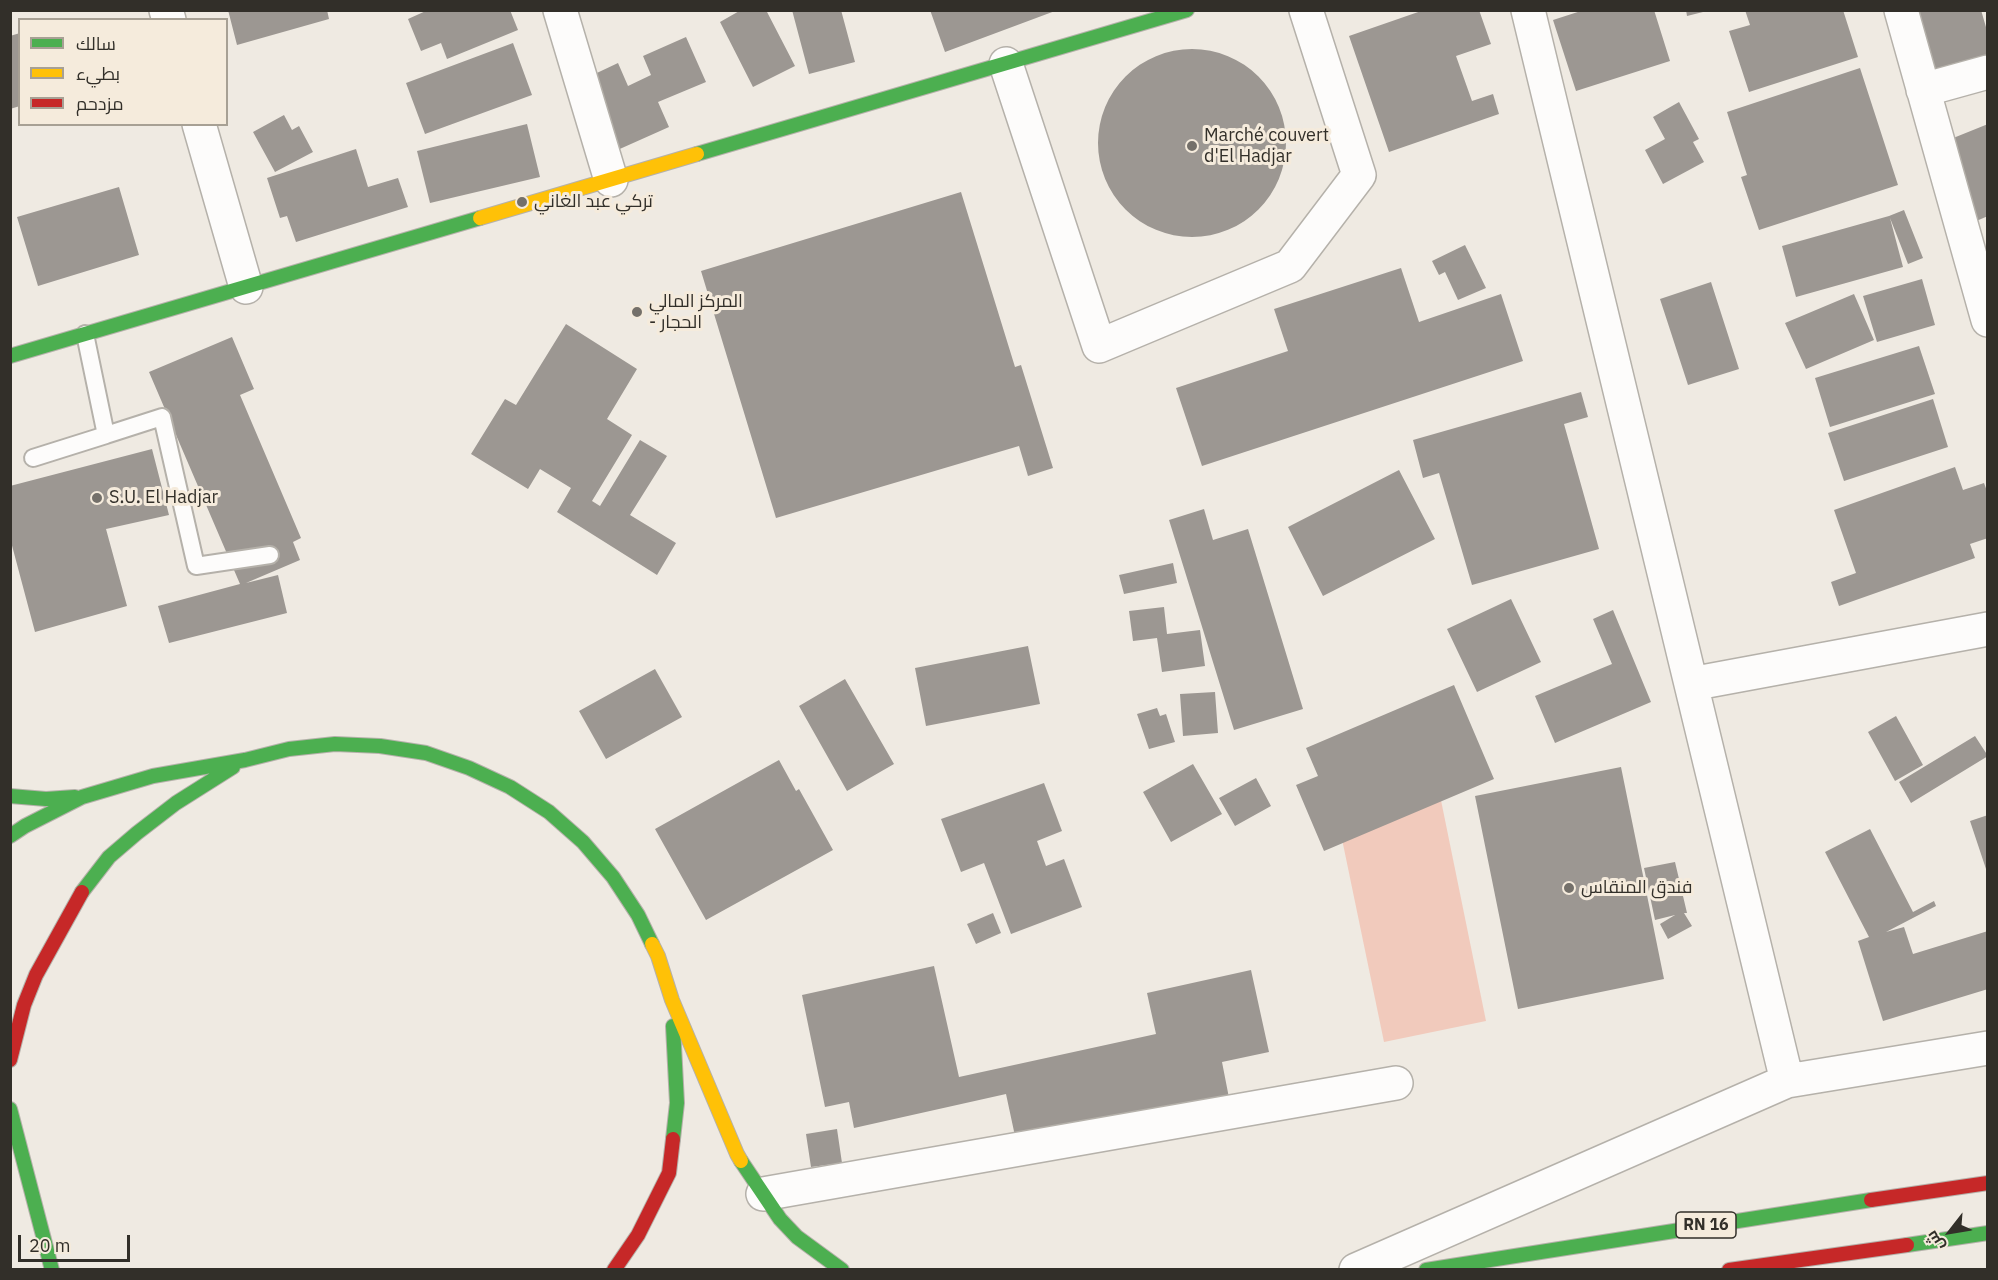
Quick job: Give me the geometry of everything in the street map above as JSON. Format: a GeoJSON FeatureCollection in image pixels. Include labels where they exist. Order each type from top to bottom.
{"type":"FeatureCollection","features":[{"type":"Feature","properties":{"kind":"main road"},"geometry":{"type":"LineString","coordinates":[[10,356],[1006,64],[1173,12]]}},
{"type":"Feature","properties":{"kind":"main road"},"geometry":{"type":"LineString","coordinates":[[10,836],[82,797],[153,776],[245,760],[289,749],[335,744],[380,746],[436,757],[469,768],[510,787],[549,812],[583,842],[613,877],[638,915],[658,956],[672,1000],[737,1155],[780,1219],[797,1237],[825,1260],[842,1269]]}},
{"type":"Feature","properties":{"kind":"main road"},"geometry":{"type":"LineString","coordinates":[[10,1060],[24,1005],[36,975],[78,897],[109,857],[176,803],[245,760]]}},
{"type":"Feature","properties":{"kind":"main road"},"geometry":{"type":"LineString","coordinates":[[10,796],[46,799],[82,797]]}},
{"type":"Feature","properties":{"kind":"main road"},"geometry":{"type":"LineString","coordinates":[[614,1269],[638,1235],[669,1173],[677,1103],[672,1000]]}},
{"type":"Feature","properties":{"kind":"main road"},"geometry":{"type":"LineString","coordinates":[[10,1109],[52,1269]]}},
{"type":"Feature","properties":{"kind":"main road","name":"RN 16"},"geometry":{"type":"LineString","coordinates":[[1426,1269],[1819,1207],[1988,1183]]}},
{"type":"Feature","properties":{"kind":"main road"},"geometry":{"type":"LineString","coordinates":[[1729,1269],[1988,1233]]}},
{"type":"Feature","properties":{"kind":"street"},"geometry":{"type":"LineString","coordinates":[[560,10],[611,180]]}},
{"type":"Feature","properties":{"kind":"street"},"geometry":{"type":"LineString","coordinates":[[1006,64],[1099,346],[1290,266],[1359,175],[1306,10]]}},
{"type":"Feature","properties":{"kind":"street"},"geometry":{"type":"LineString","coordinates":[[1528,10],[1786,1081]]}},
{"type":"Feature","properties":{"kind":"street"},"geometry":{"type":"LineString","coordinates":[[1901,10],[1988,320]]}},
{"type":"Feature","properties":{"kind":"street"},"geometry":{"type":"LineString","coordinates":[[1923,90],[1988,72]]}},
{"type":"Feature","properties":{"kind":"street"},"geometry":{"type":"LineString","coordinates":[[200,126],[246,287]]}},
{"type":"Feature","properties":{"kind":"street"},"geometry":{"type":"LineString","coordinates":[[1691,684],[1988,629]]}},
{"type":"Feature","properties":{"kind":"street"},"geometry":{"type":"LineString","coordinates":[[1356,1269],[1786,1081],[1988,1048]]}},
{"type":"Feature","properties":{"kind":"street"},"geometry":{"type":"LineString","coordinates":[[763,1194],[1396,1083]]}},
{"type":"Feature","properties":{"kind":"lane"},"geometry":{"type":"LineString","coordinates":[[85,334],[106,435]]}},
{"type":"Feature","properties":{"kind":"lane"},"geometry":{"type":"LineString","coordinates":[[33,458],[162,417],[196,567],[270,555]]}},
{"type":"Feature","properties":{"kind":"shaded area"},"geometry":{"type":"Polygon","coordinates":[[[1434,766],[1486,1021],[1384,1042],[1331,786],[1434,766]]]}},
{"type":"Feature","properties":{"kind":"building"},"geometry":{"type":"Polygon","coordinates":[[[228,10],[327,10],[329,19],[237,45],[228,10]]]}},
{"type":"Feature","properties":{"kind":"building"},"geometry":{"type":"Polygon","coordinates":[[[428,10],[510,10],[518,30],[447,59],[441,43],[421,51],[408,19],[428,10]]]}},
{"type":"Feature","properties":{"kind":"building"},"geometry":{"type":"Polygon","coordinates":[[[741,10],[766,10],[795,66],[753,87],[720,22],[741,10]]]}},
{"type":"Feature","properties":{"kind":"building"},"geometry":{"type":"Polygon","coordinates":[[[792,10],[841,10],[855,62],[809,74],[792,10]]]}},
{"type":"Feature","properties":{"kind":"building"},"geometry":{"type":"Polygon","coordinates":[[[930,10],[1055,10],[1055,11],[945,52],[930,10]]]}},
{"type":"Feature","properties":{"kind":"building"},"geometry":{"type":"Polygon","coordinates":[[[1424,10],[1479,10],[1491,44],[1456,56],[1472,101],[1493,94],[1499,114],[1389,152],[1349,36],[1424,10]]]}},
{"type":"Feature","properties":{"kind":"building"},"geometry":{"type":"Polygon","coordinates":[[[1584,10],[1654,10],[1670,61],[1576,91],[1553,20],[1584,10]]]}},
{"type":"Feature","properties":{"kind":"building"},"geometry":{"type":"Polygon","coordinates":[[[1686,10],[1707,10],[1707,11],[1687,16],[1686,10]]]}},
{"type":"Feature","properties":{"kind":"building"},"geometry":{"type":"Polygon","coordinates":[[[1745,10],[1843,10],[1858,57],[1749,92],[1729,31],[1750,25],[1745,10]]]}},
{"type":"Feature","properties":{"kind":"building"},"geometry":{"type":"Polygon","coordinates":[[[1893,10],[1981,10],[1988,34],[1988,57],[1913,80],[1893,10]]]}},
{"type":"Feature","properties":{"kind":"building"},"geometry":{"type":"Polygon","coordinates":[[[18,34],[18,107],[10,109],[10,36],[18,34]]]}},
{"type":"Feature","properties":{"kind":"building"},"geometry":{"type":"Polygon","coordinates":[[[686,37],[706,82],[658,102],[669,127],[613,152],[582,80],[618,63],[628,86],[651,75],[643,56],[686,37]]]}},
{"type":"Feature","properties":{"kind":"building"},"geometry":{"type":"Polygon","coordinates":[[[513,43],[532,95],[425,134],[406,83],[513,43]]]}},
{"type":"Feature","properties":{"kind":"building","name":"Marché couvert d'El Hadjar"},"geometry":{"type":"Polygon","coordinates":[[[1183,49],[1201,49],[1236,60],[1252,70],[1265,83],[1279,107],[1286,143],[1279,179],[1265,203],[1252,216],[1219,233],[1201,237],[1183,237],[1148,226],[1132,216],[1119,203],[1102,170],[1098,152],[1098,134],[1109,99],[1119,83],[1132,70],[1165,53],[1183,49]]]}},
{"type":"Feature","properties":{"kind":"building"},"geometry":{"type":"Polygon","coordinates":[[[1860,68],[1898,185],[1759,230],[1741,177],[1747,175],[1727,112],[1860,68]]]}},
{"type":"Feature","properties":{"kind":"building"},"geometry":{"type":"Polygon","coordinates":[[[1679,102],[1699,139],[1693,142],[1704,162],[1663,184],[1645,150],[1665,139],[1653,117],[1679,102]]]}},
{"type":"Feature","properties":{"kind":"building"},"geometry":{"type":"Polygon","coordinates":[[[284,115],[292,130],[299,126],[313,152],[275,172],[253,132],[284,115]]]}},
{"type":"Feature","properties":{"kind":"building"},"geometry":{"type":"Polygon","coordinates":[[[527,124],[540,177],[430,203],[417,151],[527,124]]]}},
{"type":"Feature","properties":{"kind":"building"},"geometry":{"type":"Polygon","coordinates":[[[1988,124],[1988,216],[1960,228],[1926,149],[1988,124]]]}},
{"type":"Feature","properties":{"kind":"building"},"geometry":{"type":"Polygon","coordinates":[[[356,149],[368,187],[398,178],[408,207],[296,242],[287,216],[280,218],[267,178],[356,149]]]}},
{"type":"Feature","properties":{"kind":"building"},"geometry":{"type":"Polygon","coordinates":[[[119,187],[139,255],[38,286],[17,217],[119,187]]]}},
{"type":"Feature","properties":{"kind":"building"},"geometry":{"type":"Polygon","coordinates":[[[961,192],[1015,367],[1021,365],[1053,468],[1028,476],[1019,446],[776,518],[701,271],[961,192]]]}},
{"type":"Feature","properties":{"kind":"building"},"geometry":{"type":"Polygon","coordinates":[[[1904,210],[1923,258],[1908,264],[1890,218],[1903,267],[1796,297],[1782,246],[1904,210]]]}},
{"type":"Feature","properties":{"kind":"building"},"geometry":{"type":"Polygon","coordinates":[[[1465,245],[1486,288],[1458,300],[1445,272],[1439,275],[1432,261],[1465,245]]]}},
{"type":"Feature","properties":{"kind":"building"},"geometry":{"type":"Polygon","coordinates":[[[1401,268],[1419,322],[1501,294],[1523,361],[1202,466],[1176,388],[1288,351],[1274,309],[1401,268]]]}},
{"type":"Feature","properties":{"kind":"building"},"geometry":{"type":"Polygon","coordinates":[[[1922,279],[1935,325],[1877,342],[1863,296],[1922,279]]]}},
{"type":"Feature","properties":{"kind":"building"},"geometry":{"type":"Polygon","coordinates":[[[1711,282],[1739,369],[1688,385],[1660,299],[1711,282]]]}},
{"type":"Feature","properties":{"kind":"building"},"geometry":{"type":"Polygon","coordinates":[[[1854,294],[1874,340],[1806,369],[1785,323],[1854,294]]]}},
{"type":"Feature","properties":{"kind":"building"},"geometry":{"type":"Polygon","coordinates":[[[566,324],[637,369],[607,419],[632,435],[592,501],[600,506],[640,440],[667,456],[630,515],[676,543],[657,575],[557,512],[571,488],[540,469],[528,489],[471,454],[505,399],[516,405],[566,324]]]}},
{"type":"Feature","properties":{"kind":"building"},"geometry":{"type":"Polygon","coordinates":[[[232,337],[254,389],[240,395],[301,538],[293,542],[300,560],[246,583],[278,575],[287,613],[169,643],[158,606],[240,584],[149,372],[232,337]]]}},
{"type":"Feature","properties":{"kind":"building"},"geometry":{"type":"Polygon","coordinates":[[[1919,346],[1935,394],[1830,427],[1815,378],[1919,346]]]}},
{"type":"Feature","properties":{"kind":"building"},"geometry":{"type":"Polygon","coordinates":[[[1581,392],[1588,417],[1564,424],[1599,549],[1472,585],[1439,473],[1423,478],[1413,440],[1581,392]]]}},
{"type":"Feature","properties":{"kind":"building"},"geometry":{"type":"Polygon","coordinates":[[[1933,399],[1948,447],[1844,481],[1828,433],[1933,399]]]}},
{"type":"Feature","properties":{"kind":"building"},"geometry":{"type":"Polygon","coordinates":[[[152,449],[169,515],[106,529],[127,606],[35,632],[10,538],[10,486],[152,449]]]}},
{"type":"Feature","properties":{"kind":"building"},"geometry":{"type":"Polygon","coordinates":[[[1955,467],[1963,490],[1984,483],[1988,494],[1988,538],[1970,544],[1975,558],[1839,606],[1831,582],[1856,573],[1834,510],[1955,467]]]}},
{"type":"Feature","properties":{"kind":"building"},"geometry":{"type":"Polygon","coordinates":[[[1399,470],[1435,539],[1323,596],[1288,527],[1399,470]]]}},
{"type":"Feature","properties":{"kind":"building"},"geometry":{"type":"Polygon","coordinates":[[[1204,509],[1213,540],[1248,529],[1303,709],[1234,730],[1169,520],[1204,509]]]}},
{"type":"Feature","properties":{"kind":"building"},"geometry":{"type":"Polygon","coordinates":[[[1173,563],[1177,583],[1124,594],[1119,575],[1173,563]]]}},
{"type":"Feature","properties":{"kind":"building"},"geometry":{"type":"Polygon","coordinates":[[[1511,599],[1541,662],[1477,692],[1447,629],[1511,599]]]}},
{"type":"Feature","properties":{"kind":"building"},"geometry":{"type":"Polygon","coordinates":[[[1164,607],[1167,634],[1200,630],[1205,666],[1162,672],[1157,638],[1133,641],[1129,611],[1164,607]]]}},
{"type":"Feature","properties":{"kind":"building"},"geometry":{"type":"Polygon","coordinates":[[[1613,610],[1651,702],[1555,743],[1535,696],[1612,664],[1593,619],[1613,610]]]}},
{"type":"Feature","properties":{"kind":"building"},"geometry":{"type":"Polygon","coordinates":[[[1028,646],[1040,704],[926,726],[915,668],[1028,646]]]}},
{"type":"Feature","properties":{"kind":"building"},"geometry":{"type":"Polygon","coordinates":[[[655,669],[682,717],[606,759],[579,711],[655,669]]]}},
{"type":"Feature","properties":{"kind":"building"},"geometry":{"type":"Polygon","coordinates":[[[845,679],[894,764],[847,791],[799,706],[845,679]]]}},
{"type":"Feature","properties":{"kind":"building"},"geometry":{"type":"Polygon","coordinates":[[[1454,685],[1494,779],[1324,851],[1296,785],[1318,776],[1306,748],[1454,685]]]}},
{"type":"Feature","properties":{"kind":"building"},"geometry":{"type":"Polygon","coordinates":[[[1215,692],[1218,733],[1183,736],[1180,694],[1215,692]]]}},
{"type":"Feature","properties":{"kind":"building"},"geometry":{"type":"Polygon","coordinates":[[[1157,708],[1160,716],[1166,714],[1175,742],[1149,749],[1137,714],[1157,708]]]}},
{"type":"Feature","properties":{"kind":"building"},"geometry":{"type":"Polygon","coordinates":[[[1896,716],[1923,765],[1895,781],[1868,732],[1896,716]]]}},
{"type":"Feature","properties":{"kind":"building"},"geometry":{"type":"Polygon","coordinates":[[[1975,736],[1988,756],[1911,803],[1899,782],[1975,736]]]}},
{"type":"Feature","properties":{"kind":"building"},"geometry":{"type":"Polygon","coordinates":[[[779,760],[796,791],[799,789],[833,850],[706,920],[655,829],[779,760]]]}},
{"type":"Feature","properties":{"kind":"building"},"geometry":{"type":"Polygon","coordinates":[[[1193,764],[1222,814],[1171,842],[1143,792],[1193,764]]]}},
{"type":"Feature","properties":{"kind":"building","name":"فندق المنقاس"},"geometry":{"type":"Polygon","coordinates":[[[1621,767],[1664,979],[1518,1009],[1475,796],[1621,767]]]}},
{"type":"Feature","properties":{"kind":"building"},"geometry":{"type":"Polygon","coordinates":[[[1256,778],[1271,806],[1235,826],[1219,798],[1256,778]]]}},
{"type":"Feature","properties":{"kind":"building"},"geometry":{"type":"Polygon","coordinates":[[[1044,783],[1062,831],[1037,841],[1046,866],[1064,859],[1082,907],[1011,934],[984,863],[961,872],[941,819],[1044,783]]]}},
{"type":"Feature","properties":{"kind":"building"},"geometry":{"type":"Polygon","coordinates":[[[1988,815],[1988,869],[1986,869],[1970,821],[1988,815]]]}},
{"type":"Feature","properties":{"kind":"building"},"geometry":{"type":"Polygon","coordinates":[[[1870,829],[1913,912],[1934,901],[1936,906],[1886,932],[1904,927],[1913,954],[1988,931],[1988,989],[1883,1021],[1858,941],[1869,937],[1825,852],[1870,829]]]}},
{"type":"Feature","properties":{"kind":"building"},"geometry":{"type":"Polygon","coordinates":[[[1675,862],[1687,913],[1684,913],[1692,926],[1668,939],[1660,924],[1675,915],[1655,920],[1644,868],[1675,862]]]}},
{"type":"Feature","properties":{"kind":"building"},"geometry":{"type":"Polygon","coordinates":[[[993,913],[1001,933],[976,944],[967,924],[993,913]]]}},
{"type":"Feature","properties":{"kind":"building"},"geometry":{"type":"Polygon","coordinates":[[[934,966],[959,1077],[1156,1034],[1147,993],[1251,970],[1269,1052],[1222,1062],[1230,1103],[1018,1150],[1006,1094],[854,1128],[849,1102],[825,1107],[802,995],[934,966]]]}},
{"type":"Feature","properties":{"kind":"building"},"geometry":{"type":"Polygon","coordinates":[[[837,1129],[842,1163],[811,1167],[806,1134],[837,1129]]]}},
{"type":"Feature","properties":{"kind":"traffic: fast"},"geometry":{"type":"LineString","coordinates":[[697,154],[1187,10]]}},
{"type":"Feature","properties":{"kind":"traffic: fast"},"geometry":{"type":"LineString","coordinates":[[10,356],[480,218]]}},
{"type":"Feature","properties":{"kind":"traffic: fast"},"geometry":{"type":"LineString","coordinates":[[10,836],[82,797],[153,776],[245,760],[289,749],[335,744],[380,746],[426,753],[469,768],[510,787],[549,812],[583,842],[613,877],[638,915],[652,944]]}},
{"type":"Feature","properties":{"kind":"traffic: fast"},"geometry":{"type":"LineString","coordinates":[[82,892],[109,857],[137,833],[176,803],[233,767]]}},
{"type":"Feature","properties":{"kind":"traffic: fast"},"geometry":{"type":"LineString","coordinates":[[10,796],[46,799],[75,797]]}},
{"type":"Feature","properties":{"kind":"traffic: fast"},"geometry":{"type":"LineString","coordinates":[[673,1026],[677,1103],[673,1139]]}},
{"type":"Feature","properties":{"kind":"traffic: fast"},"geometry":{"type":"LineString","coordinates":[[10,1109],[52,1270]]}},
{"type":"Feature","properties":{"kind":"traffic: fast"},"geometry":{"type":"LineString","coordinates":[[741,1161],[780,1219],[797,1237],[842,1270]]}},
{"type":"Feature","properties":{"kind":"traffic: fast"},"geometry":{"type":"LineString","coordinates":[[1426,1270],[1871,1200]]}},
{"type":"Feature","properties":{"kind":"traffic: fast"},"geometry":{"type":"LineString","coordinates":[[1907,1245],[1988,1233]]}},
{"type":"Feature","properties":{"kind":"traffic: slow"},"geometry":{"type":"LineString","coordinates":[[480,218],[697,154]]}},
{"type":"Feature","properties":{"kind":"traffic: slow"},"geometry":{"type":"LineString","coordinates":[[652,944],[672,1000],[741,1161]]}},
{"type":"Feature","properties":{"kind":"traffic: jam"},"geometry":{"type":"LineString","coordinates":[[10,1060],[24,1005],[36,975],[82,892]]}},
{"type":"Feature","properties":{"kind":"traffic: jam"},"geometry":{"type":"LineString","coordinates":[[614,1270],[638,1235],[669,1173],[673,1139]]}},
{"type":"Feature","properties":{"kind":"traffic: jam"},"geometry":{"type":"LineString","coordinates":[[1871,1200],[1988,1183]]}},
{"type":"Feature","properties":{"kind":"traffic: jam"},"geometry":{"type":"LineString","coordinates":[[1729,1270],[1907,1245]]}},
{"type":"Feature","properties":{"kind":"place","name":"Marché couvert d'El Hadjar"},"geometry":{"type":"Point","coordinates":[1192,146]}},
{"type":"Feature","properties":{"kind":"place","name":"تركي عبد الغاني"},"geometry":{"type":"Point","coordinates":[522,202]}},
{"type":"Feature","properties":{"kind":"place","name":"المركز المالي - الحجار"},"geometry":{"type":"Point","coordinates":[637,312]}},
{"type":"Feature","properties":{"kind":"place","name":"S.U. El Hadjar"},"geometry":{"type":"Point","coordinates":[97,498]}},
{"type":"Feature","properties":{"kind":"place","name":"فندق المنقاس"},"geometry":{"type":"Point","coordinates":[1569,888]}}]}
